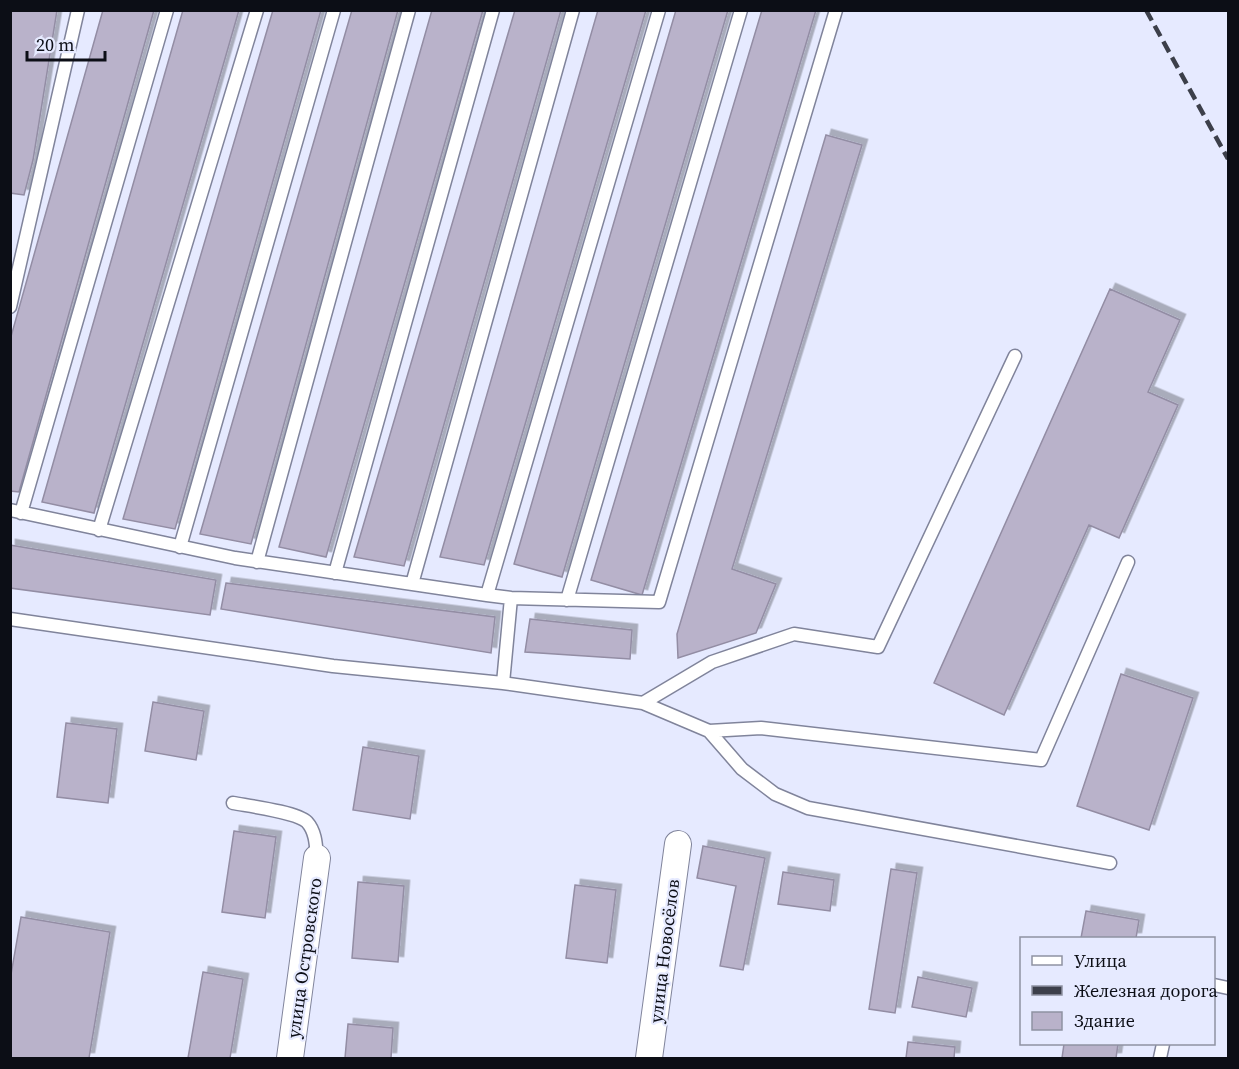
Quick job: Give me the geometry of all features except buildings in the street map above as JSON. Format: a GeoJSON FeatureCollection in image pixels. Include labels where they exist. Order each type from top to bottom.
{"type":"FeatureCollection","features":[{"type":"Feature","properties":{"kind":"street","name":"улица Новосёлов"},"geometry":{"type":"LineString","coordinates":[[649,1059],[678,844]]}},
{"type":"Feature","properties":{"kind":"street","name":"улица Островского"},"geometry":{"type":"LineString","coordinates":[[290,1059],[317,858]]}},
{"type":"Feature","properties":{"kind":"lane"},"geometry":{"type":"LineString","coordinates":[[10,307],[78,10]]}},
{"type":"Feature","properties":{"kind":"lane"},"geometry":{"type":"LineString","coordinates":[[167,10],[16,511],[256,562],[511,598],[659,603],[837,10]]}},
{"type":"Feature","properties":{"kind":"lane"},"geometry":{"type":"LineString","coordinates":[[99,530],[257,10]]}},
{"type":"Feature","properties":{"kind":"lane"},"geometry":{"type":"LineString","coordinates":[[180,547],[334,10]]}},
{"type":"Feature","properties":{"kind":"lane"},"geometry":{"type":"LineString","coordinates":[[256,562],[409,10]]}},
{"type":"Feature","properties":{"kind":"lane"},"geometry":{"type":"LineString","coordinates":[[335,573],[493,10]]}},
{"type":"Feature","properties":{"kind":"lane"},"geometry":{"type":"LineString","coordinates":[[412,584],[573,10]]}},
{"type":"Feature","properties":{"kind":"lane"},"geometry":{"type":"LineString","coordinates":[[487,595],[659,10]]}},
{"type":"Feature","properties":{"kind":"lane"},"geometry":{"type":"LineString","coordinates":[[567,600],[741,10]]}},
{"type":"Feature","properties":{"kind":"lane"},"geometry":{"type":"LineString","coordinates":[[643,703],[712,662],[794,634],[878,647],[1015,356]]}},
{"type":"Feature","properties":{"kind":"lane"},"geometry":{"type":"LineString","coordinates":[[10,620],[333,666],[503,683],[643,703],[709,730],[761,728],[1041,760],[1128,562]]}},
{"type":"Feature","properties":{"kind":"lane"},"geometry":{"type":"LineString","coordinates":[[503,683],[511,598]]}},
{"type":"Feature","properties":{"kind":"lane"},"geometry":{"type":"LineString","coordinates":[[709,730],[742,769],[775,794],[808,808],[1110,864]]}},
{"type":"Feature","properties":{"kind":"lane"},"geometry":{"type":"LineString","coordinates":[[233,803],[290,814],[306,821],[315,836],[317,858]]}},
{"type":"Feature","properties":{"kind":"railway"},"geometry":{"type":"LineString","coordinates":[[1146,10],[1228,159]]}}]}
